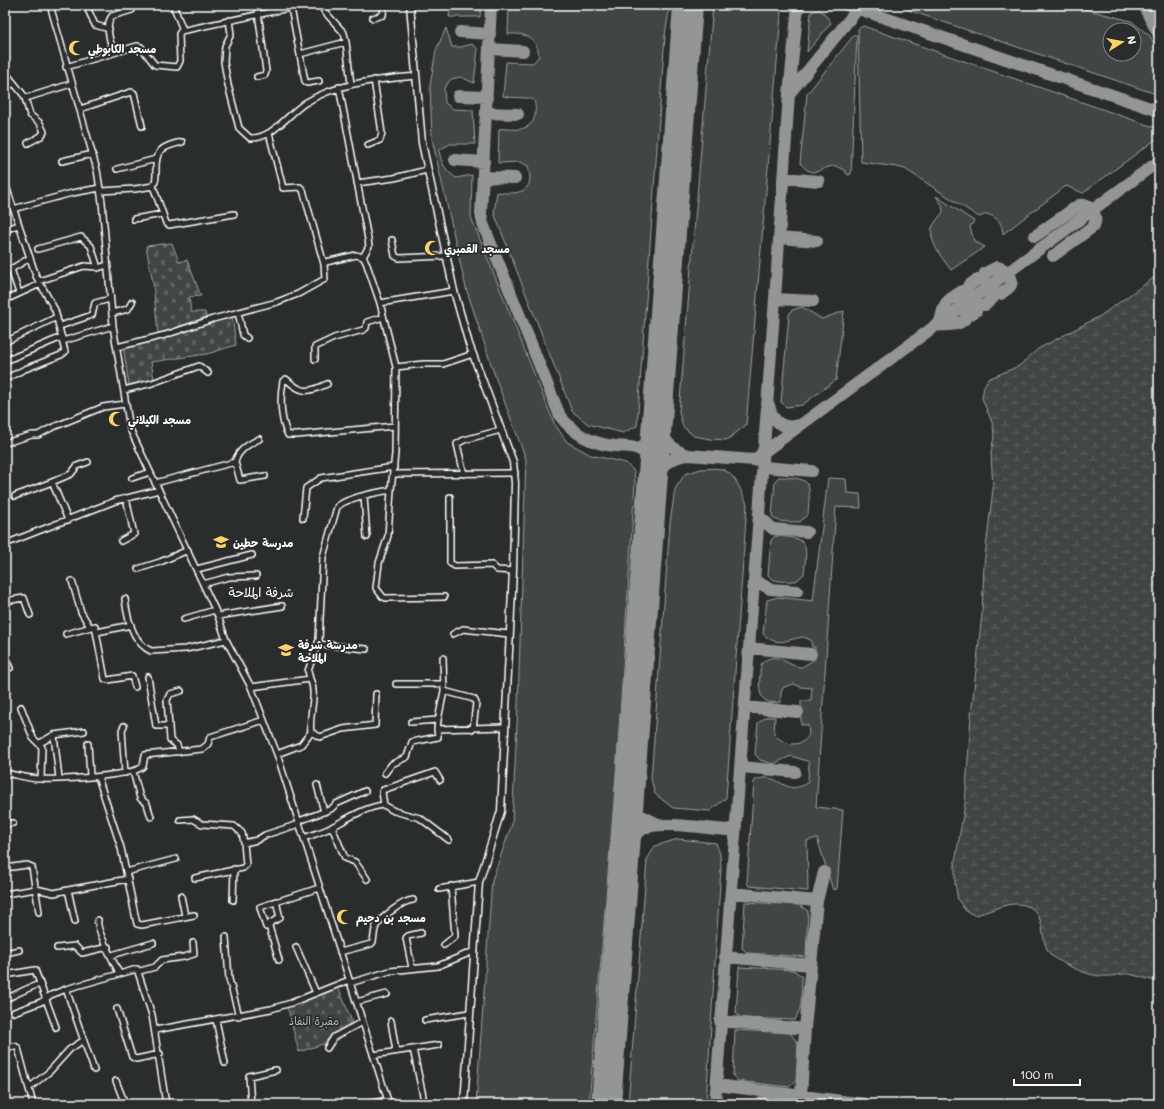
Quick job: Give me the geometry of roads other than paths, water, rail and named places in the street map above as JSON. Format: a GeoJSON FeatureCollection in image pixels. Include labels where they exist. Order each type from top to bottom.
{"type":"FeatureCollection","features":[{"type":"Feature","properties":{"kind":"main road"},"geometry":{"type":"LineString","coordinates":[[410,5],[422,143],[446,256],[454,291],[473,354],[513,462],[515,473],[513,571],[500,817],[479,882],[464,1104]]}},
{"type":"Feature","properties":{"kind":"street"},"geometry":{"type":"LineString","coordinates":[[50,5],[66,67],[93,154],[100,189],[113,326],[125,404],[133,437],[197,569],[218,616],[226,640],[251,687],[277,754],[388,1102],[368,1104]]}},
{"type":"Feature","properties":{"kind":"street"},"geometry":{"type":"LineString","coordinates":[[86,5],[91,20],[95,25],[109,29]]}},
{"type":"Feature","properties":{"kind":"street"},"geometry":{"type":"LineString","coordinates":[[113,53],[108,22],[112,16],[132,10],[134,5]]}},
{"type":"Feature","properties":{"kind":"street"},"geometry":{"type":"LineString","coordinates":[[174,5],[183,30]]}},
{"type":"Feature","properties":{"kind":"street"},"geometry":{"type":"LineString","coordinates":[[257,5],[266,71],[265,75],[257,77]]}},
{"type":"Feature","properties":{"kind":"street"},"geometry":{"type":"LineString","coordinates":[[66,67],[139,46],[155,65],[177,67],[180,64],[181,58],[179,33],[183,30],[303,5]]}},
{"type":"Feature","properties":{"kind":"street"},"geometry":{"type":"LineString","coordinates":[[322,5],[324,10],[344,33],[352,84]]}},
{"type":"Feature","properties":{"kind":"street"},"geometry":{"type":"LineString","coordinates":[[373,18],[384,15],[384,5]]}},
{"type":"Feature","properties":{"kind":"street"},"geometry":{"type":"LineString","coordinates":[[291,8],[307,83],[319,81]]}},
{"type":"Feature","properties":{"kind":"street"},"geometry":{"type":"LineString","coordinates":[[229,20],[231,34],[225,46],[224,62],[239,128],[250,138],[261,137],[269,133],[305,103],[339,87],[374,80],[416,76]]}},
{"type":"Feature","properties":{"kind":"street"},"geometry":{"type":"LineString","coordinates":[[300,54],[346,42]]}},
{"type":"Feature","properties":{"kind":"street"},"geometry":{"type":"LineString","coordinates":[[5,72],[25,98],[30,115],[40,123],[44,132],[41,136],[28,143]]}},
{"type":"Feature","properties":{"kind":"street"},"geometry":{"type":"LineString","coordinates":[[368,145],[380,140],[382,133],[374,80]]}},
{"type":"Feature","properties":{"kind":"street"},"geometry":{"type":"LineString","coordinates":[[5,86],[13,84]]}},
{"type":"Feature","properties":{"kind":"street"},"geometry":{"type":"LineString","coordinates":[[25,98],[71,84]]}},
{"type":"Feature","properties":{"kind":"street"},"geometry":{"type":"LineString","coordinates":[[339,87],[369,246],[363,257],[380,303],[396,367],[394,467],[388,536],[380,559],[376,588],[384,598],[444,597]]}},
{"type":"Feature","properties":{"kind":"street"},"geometry":{"type":"LineString","coordinates":[[80,109],[131,92],[134,93],[142,126]]}},
{"type":"Feature","properties":{"kind":"street"},"geometry":{"type":"LineString","coordinates":[[117,347],[165,335],[188,326],[277,302],[298,294],[323,281],[326,276],[324,264],[303,190],[300,187],[283,188],[269,133]]}},
{"type":"Feature","properties":{"kind":"street"},"geometry":{"type":"LineString","coordinates":[[13,209],[58,196],[100,189],[135,189],[153,186],[156,182],[156,159],[159,152],[164,147],[182,142]]}},
{"type":"Feature","properties":{"kind":"street"},"geometry":{"type":"LineString","coordinates":[[62,161],[93,154]]}},
{"type":"Feature","properties":{"kind":"street"},"geometry":{"type":"LineString","coordinates":[[117,169],[156,159]]}},
{"type":"Feature","properties":{"kind":"street"},"geometry":{"type":"LineString","coordinates":[[357,182],[394,178],[427,170]]}},
{"type":"Feature","properties":{"kind":"street"},"geometry":{"type":"LineString","coordinates":[[5,183],[18,225],[39,282],[57,317],[63,339],[64,353],[25,368],[5,379]]}},
{"type":"Feature","properties":{"kind":"street"},"geometry":{"type":"LineString","coordinates":[[153,186],[166,223],[171,225],[234,214]]}},
{"type":"Feature","properties":{"kind":"street"},"geometry":{"type":"LineString","coordinates":[[134,219],[163,214]]}},
{"type":"Feature","properties":{"kind":"street"},"geometry":{"type":"LineString","coordinates":[[5,230],[18,225]]}},
{"type":"Feature","properties":{"kind":"street"},"geometry":{"type":"LineString","coordinates":[[38,249],[81,237],[90,246],[97,267]]}},
{"type":"Feature","properties":{"kind":"street"},"geometry":{"type":"LineString","coordinates":[[392,240],[395,256],[399,258],[446,256]]}},
{"type":"Feature","properties":{"kind":"street"},"geometry":{"type":"LineString","coordinates":[[324,264],[326,262],[348,256],[356,255],[363,257]]}},
{"type":"Feature","properties":{"kind":"street"},"geometry":{"type":"LineString","coordinates":[[19,293],[11,269],[30,258]]}},
{"type":"Feature","properties":{"kind":"street"},"geometry":{"type":"LineString","coordinates":[[5,300],[39,282],[84,266],[97,267],[107,265]]}},
{"type":"Feature","properties":{"kind":"street"},"geometry":{"type":"LineString","coordinates":[[380,303],[454,291]]}},
{"type":"Feature","properties":{"kind":"street"},"geometry":{"type":"LineString","coordinates":[[60,326],[92,315],[95,303],[110,299]]}},
{"type":"Feature","properties":{"kind":"street"},"geometry":{"type":"LineString","coordinates":[[112,313],[128,309],[132,302]]}},
{"type":"Feature","properties":{"kind":"street"},"geometry":{"type":"LineString","coordinates":[[238,312],[243,335],[247,338]]}},
{"type":"Feature","properties":{"kind":"street"},"geometry":{"type":"LineString","coordinates":[[5,342],[57,317]]}},
{"type":"Feature","properties":{"kind":"street"},"geometry":{"type":"LineString","coordinates":[[315,359],[315,347],[334,338],[363,330],[366,328],[367,322],[383,317]]}},
{"type":"Feature","properties":{"kind":"street"},"geometry":{"type":"LineString","coordinates":[[5,361],[63,339],[113,326]]}},
{"type":"Feature","properties":{"kind":"street"},"geometry":{"type":"LineString","coordinates":[[396,367],[423,364],[443,364],[473,354]]}},
{"type":"Feature","properties":{"kind":"street"},"geometry":{"type":"LineString","coordinates":[[124,390],[152,383],[200,366],[208,374]]}},
{"type":"Feature","properties":{"kind":"street"},"geometry":{"type":"LineString","coordinates":[[327,384],[312,391],[306,392],[298,389],[286,380],[283,380],[282,409],[285,428],[288,435],[297,436],[395,426]]}},
{"type":"Feature","properties":{"kind":"street"},"geometry":{"type":"LineString","coordinates":[[5,443],[32,435],[38,435],[51,428],[103,407],[125,404]]}},
{"type":"Feature","properties":{"kind":"street"},"geometry":{"type":"LineString","coordinates":[[464,474],[457,444],[464,440],[501,430]]}},
{"type":"Feature","properties":{"kind":"street"},"geometry":{"type":"LineString","coordinates":[[259,439],[242,449],[237,455],[235,462],[240,480],[265,476]]}},
{"type":"Feature","properties":{"kind":"street"},"geometry":{"type":"LineString","coordinates":[[15,496],[71,474],[77,466],[88,462]]}},
{"type":"Feature","properties":{"kind":"street"},"geometry":{"type":"LineString","coordinates":[[155,483],[235,462]]}},
{"type":"Feature","properties":{"kind":"street"},"geometry":{"type":"LineString","coordinates":[[303,518],[306,488],[319,479],[394,467]]}},
{"type":"Feature","properties":{"kind":"street"},"geometry":{"type":"LineString","coordinates":[[132,478],[150,472]]}},
{"type":"Feature","properties":{"kind":"street"},"geometry":{"type":"LineString","coordinates":[[393,474],[515,473]]}},
{"type":"Feature","properties":{"kind":"street"},"geometry":{"type":"LineString","coordinates":[[52,482],[68,520]]}},
{"type":"Feature","properties":{"kind":"street"},"geometry":{"type":"LineString","coordinates":[[5,544],[126,498],[159,490]]}},
{"type":"Feature","properties":{"kind":"street"},"geometry":{"type":"LineString","coordinates":[[277,754],[301,745],[311,732],[310,726],[313,688],[308,671],[318,644],[322,593],[322,560],[338,506],[364,496],[391,490]]}},
{"type":"Feature","properties":{"kind":"street"},"geometry":{"type":"LineString","coordinates":[[364,496],[368,537]]}},
{"type":"Feature","properties":{"kind":"street"},"geometry":{"type":"LineString","coordinates":[[121,541],[134,534],[126,498]]}},
{"type":"Feature","properties":{"kind":"street"},"geometry":{"type":"LineString","coordinates":[[450,498],[450,563],[455,566],[492,565],[497,570],[513,571]]}},
{"type":"Feature","properties":{"kind":"street"},"geometry":{"type":"LineString","coordinates":[[138,569],[160,562],[188,550]]}},
{"type":"Feature","properties":{"kind":"street"},"geometry":{"type":"LineString","coordinates":[[197,569],[252,555]]}},
{"type":"Feature","properties":{"kind":"street"},"geometry":{"type":"LineString","coordinates":[[203,584],[229,576],[256,576]]}},
{"type":"Feature","properties":{"kind":"street"},"geometry":{"type":"LineString","coordinates":[[72,581],[81,612],[90,627]]}},
{"type":"Feature","properties":{"kind":"street"},"geometry":{"type":"LineString","coordinates":[[5,600],[24,598],[30,615]]}},
{"type":"Feature","properties":{"kind":"street"},"geometry":{"type":"LineString","coordinates":[[125,599],[132,630],[142,644],[151,651],[186,649],[226,640]]}},
{"type":"Feature","properties":{"kind":"street"},"geometry":{"type":"LineString","coordinates":[[218,616],[282,606]]}},
{"type":"Feature","properties":{"kind":"street"},"geometry":{"type":"LineString","coordinates":[[184,619],[215,610]]}},
{"type":"Feature","properties":{"kind":"street"},"geometry":{"type":"LineString","coordinates":[[97,632],[131,625]]}},
{"type":"Feature","properties":{"kind":"street"},"geometry":{"type":"LineString","coordinates":[[66,634],[95,626],[105,679],[132,676],[135,688]]}},
{"type":"Feature","properties":{"kind":"street"},"geometry":{"type":"LineString","coordinates":[[453,634],[463,629],[510,634]]}},
{"type":"Feature","properties":{"kind":"street"},"geometry":{"type":"LineString","coordinates":[[318,644],[366,649]]}},
{"type":"Feature","properties":{"kind":"street"},"geometry":{"type":"LineString","coordinates":[[5,658],[10,668]]}},
{"type":"Feature","properties":{"kind":"street"},"geometry":{"type":"LineString","coordinates":[[385,772],[392,764],[407,757],[412,742],[438,737],[438,720],[444,691],[443,658]]}},
{"type":"Feature","properties":{"kind":"street"},"geometry":{"type":"LineString","coordinates":[[148,677],[156,726],[169,726]]}},
{"type":"Feature","properties":{"kind":"street"},"geometry":{"type":"LineString","coordinates":[[251,687],[310,679]]}},
{"type":"Feature","properties":{"kind":"street"},"geometry":{"type":"LineString","coordinates":[[396,684],[444,684]]}},
{"type":"Feature","properties":{"kind":"street"},"geometry":{"type":"LineString","coordinates":[[179,752],[176,744],[170,740],[168,698],[170,694],[181,691]]}},
{"type":"Feature","properties":{"kind":"street"},"geometry":{"type":"LineString","coordinates":[[444,691],[474,699],[476,703],[473,729]]}},
{"type":"Feature","properties":{"kind":"street"},"geometry":{"type":"LineString","coordinates":[[311,732],[320,737],[343,729],[375,725],[376,694]]}},
{"type":"Feature","properties":{"kind":"street"},"geometry":{"type":"LineString","coordinates":[[21,707],[32,736],[40,743],[42,751],[40,779]]}},
{"type":"Feature","properties":{"kind":"street"},"geometry":{"type":"LineString","coordinates":[[5,773],[40,779],[98,776],[133,772],[142,768],[144,755],[205,748],[210,737],[264,720]]}},
{"type":"Feature","properties":{"kind":"street"},"geometry":{"type":"LineString","coordinates":[[411,722],[438,720]]}},
{"type":"Feature","properties":{"kind":"street"},"geometry":{"type":"LineString","coordinates":[[124,726],[122,730],[125,773]]}},
{"type":"Feature","properties":{"kind":"street"},"geometry":{"type":"LineString","coordinates":[[437,729],[505,727]]}},
{"type":"Feature","properties":{"kind":"street"},"geometry":{"type":"LineString","coordinates":[[40,743],[54,735],[84,731]]}},
{"type":"Feature","properties":{"kind":"street"},"geometry":{"type":"LineString","coordinates":[[54,735],[59,778]]}},
{"type":"Feature","properties":{"kind":"street"},"geometry":{"type":"LineString","coordinates":[[88,744],[90,776]]}},
{"type":"Feature","properties":{"kind":"street"},"geometry":{"type":"LineString","coordinates":[[133,772],[140,798],[147,804],[151,817]]}},
{"type":"Feature","properties":{"kind":"street"},"geometry":{"type":"LineString","coordinates":[[384,805],[383,790],[435,772],[440,780]]}},
{"type":"Feature","properties":{"kind":"street"},"geometry":{"type":"LineString","coordinates":[[98,776],[121,848],[137,924],[142,925],[194,915]]}},
{"type":"Feature","properties":{"kind":"street"},"geometry":{"type":"LineString","coordinates":[[317,785],[324,812]]}},
{"type":"Feature","properties":{"kind":"street"},"geometry":{"type":"LineString","coordinates":[[244,843],[257,840],[265,835],[331,810],[336,804],[365,791]]}},
{"type":"Feature","properties":{"kind":"street"},"geometry":{"type":"LineString","coordinates":[[304,838],[332,827],[340,821],[373,807],[384,805],[394,811],[420,818],[449,840]]}},
{"type":"Feature","properties":{"kind":"street"},"geometry":{"type":"LineString","coordinates":[[180,820],[193,819],[202,824],[234,826],[242,833],[246,865],[244,868],[195,878]]}},
{"type":"Feature","properties":{"kind":"street"},"geometry":{"type":"LineString","coordinates":[[5,824],[13,822]]}},
{"type":"Feature","properties":{"kind":"street"},"geometry":{"type":"LineString","coordinates":[[332,827],[345,858],[355,862],[367,879]]}},
{"type":"Feature","properties":{"kind":"street"},"geometry":{"type":"LineString","coordinates":[[126,872],[176,859]]}},
{"type":"Feature","properties":{"kind":"street"},"geometry":{"type":"LineString","coordinates":[[5,868],[27,865],[31,866],[33,869],[39,912]]}},
{"type":"Feature","properties":{"kind":"street"},"geometry":{"type":"LineString","coordinates":[[233,900],[234,869]]}},
{"type":"Feature","properties":{"kind":"street"},"geometry":{"type":"LineString","coordinates":[[5,894],[36,889],[54,893],[128,879]]}},
{"type":"Feature","properties":{"kind":"street"},"geometry":{"type":"LineString","coordinates":[[439,889],[479,882]]}},
{"type":"Feature","properties":{"kind":"street"},"geometry":{"type":"LineString","coordinates":[[444,945],[455,936],[451,886]]}},
{"type":"Feature","properties":{"kind":"street"},"geometry":{"type":"LineString","coordinates":[[269,926],[265,926],[259,909],[262,906],[319,888]]}},
{"type":"Feature","properties":{"kind":"street"},"geometry":{"type":"LineString","coordinates":[[68,890],[75,921]]}},
{"type":"Feature","properties":{"kind":"street"},"geometry":{"type":"LineString","coordinates":[[181,896],[185,916]]}},
{"type":"Feature","properties":{"kind":"street"},"geometry":{"type":"LineString","coordinates":[[340,952],[371,944],[373,942],[375,928],[379,923],[403,902],[413,900]]}},
{"type":"Feature","properties":{"kind":"street"},"geometry":{"type":"LineString","coordinates":[[269,926],[271,922],[280,918],[276,901]]}},
{"type":"Feature","properties":{"kind":"street"},"geometry":{"type":"LineString","coordinates":[[98,920],[97,923],[100,931],[119,973]]}},
{"type":"Feature","properties":{"kind":"street"},"geometry":{"type":"LineString","coordinates":[[269,926],[279,960]]}},
{"type":"Feature","properties":{"kind":"street"},"geometry":{"type":"LineString","coordinates":[[412,968],[406,938],[408,936],[421,933]]}},
{"type":"Feature","properties":{"kind":"street"},"geometry":{"type":"LineString","coordinates":[[226,937],[229,979],[239,1016]]}},
{"type":"Feature","properties":{"kind":"street"},"geometry":{"type":"LineString","coordinates":[[140,972],[155,967],[162,960],[184,958],[194,954],[193,942]]}},
{"type":"Feature","properties":{"kind":"street"},"geometry":{"type":"LineString","coordinates":[[112,955],[153,943]]}},
{"type":"Feature","properties":{"kind":"street"},"geometry":{"type":"LineString","coordinates":[[57,948],[75,946],[82,953],[108,947]]}},
{"type":"Feature","properties":{"kind":"street"},"geometry":{"type":"LineString","coordinates":[[296,947],[316,993]]}},
{"type":"Feature","properties":{"kind":"street"},"geometry":{"type":"LineString","coordinates":[[5,953],[19,950]]}},
{"type":"Feature","properties":{"kind":"street"},"geometry":{"type":"LineString","coordinates":[[155,1030],[239,1016],[291,1003],[349,981],[390,971],[438,966],[474,951]]}},
{"type":"Feature","properties":{"kind":"street"},"geometry":{"type":"LineString","coordinates":[[14,1012],[66,989],[135,968],[140,972],[155,1030],[167,1104],[186,1104]]}},
{"type":"Feature","properties":{"kind":"street"},"geometry":{"type":"LineString","coordinates":[[5,975],[34,970],[56,1028]]}},
{"type":"Feature","properties":{"kind":"street"},"geometry":{"type":"LineString","coordinates":[[5,999],[18,994],[24,988],[40,984]]}},
{"type":"Feature","properties":{"kind":"street"},"geometry":{"type":"LineString","coordinates":[[66,989],[94,1070]]}},
{"type":"Feature","properties":{"kind":"street"},"geometry":{"type":"LineString","coordinates":[[356,1002],[387,994]]}},
{"type":"Feature","properties":{"kind":"street"},"geometry":{"type":"LineString","coordinates":[[117,1009],[132,1058],[136,1059],[160,1054]]}},
{"type":"Feature","properties":{"kind":"street"},"geometry":{"type":"LineString","coordinates":[[425,1020],[469,1013]]}},
{"type":"Feature","properties":{"kind":"street"},"geometry":{"type":"LineString","coordinates":[[216,1020],[225,1063]]}},
{"type":"Feature","properties":{"kind":"street"},"geometry":{"type":"LineString","coordinates":[[391,1021],[396,1051]]}},
{"type":"Feature","properties":{"kind":"street"},"geometry":{"type":"LineString","coordinates":[[327,1048],[334,1037],[362,1022]]}},
{"type":"Feature","properties":{"kind":"street"},"geometry":{"type":"LineString","coordinates":[[29,1088],[50,1071],[70,1049],[84,1040]]}},
{"type":"Feature","properties":{"kind":"street"},"geometry":{"type":"LineString","coordinates":[[5,1048],[15,1046],[18,1048],[33,1104]]}},
{"type":"Feature","properties":{"kind":"street"},"geometry":{"type":"LineString","coordinates":[[373,1055],[438,1046]]}},
{"type":"Feature","properties":{"kind":"street"},"geometry":{"type":"LineString","coordinates":[[413,1049],[423,1096]]}},
{"type":"Feature","properties":{"kind":"street"},"geometry":{"type":"LineString","coordinates":[[251,1104],[250,1076],[276,1070]]}},
{"type":"Feature","properties":{"kind":"street"},"geometry":{"type":"LineString","coordinates":[[116,1081],[125,1104]]}},
{"type":"Feature","properties":{"kind":"place","name":"مسجد الكابوطي"},"geometry":{"type":"Point","coordinates":[76,48]}},
{"type":"Feature","properties":{"kind":"place","name":"مسجد القمبري"},"geometry":{"type":"Point","coordinates":[432,248]}},
{"type":"Feature","properties":{"kind":"place","name":"مسجد الكيلاني"},"geometry":{"type":"Point","coordinates":[116,419]}},
{"type":"Feature","properties":{"kind":"place","name":"مدرسة حطين"},"geometry":{"type":"Point","coordinates":[221,542]}},
{"type":"Feature","properties":{"kind":"place","name":"مدرسة شرفة الملاحة"},"geometry":{"type":"Point","coordinates":[286,650]}},
{"type":"Feature","properties":{"kind":"place","name":"مسجد بن دحيم"},"geometry":{"type":"Point","coordinates":[344,917]}},
{"type":"Feature","properties":{"kind":"district","name":"شرفة الملاحة"},"geometry":{"type":"Point","coordinates":[261,591]}},
{"type":"Feature","properties":{"kind":"park label","name":"مقبرة النفاذ"},"geometry":{"type":"Point","coordinates":[314,1020]}}]}
